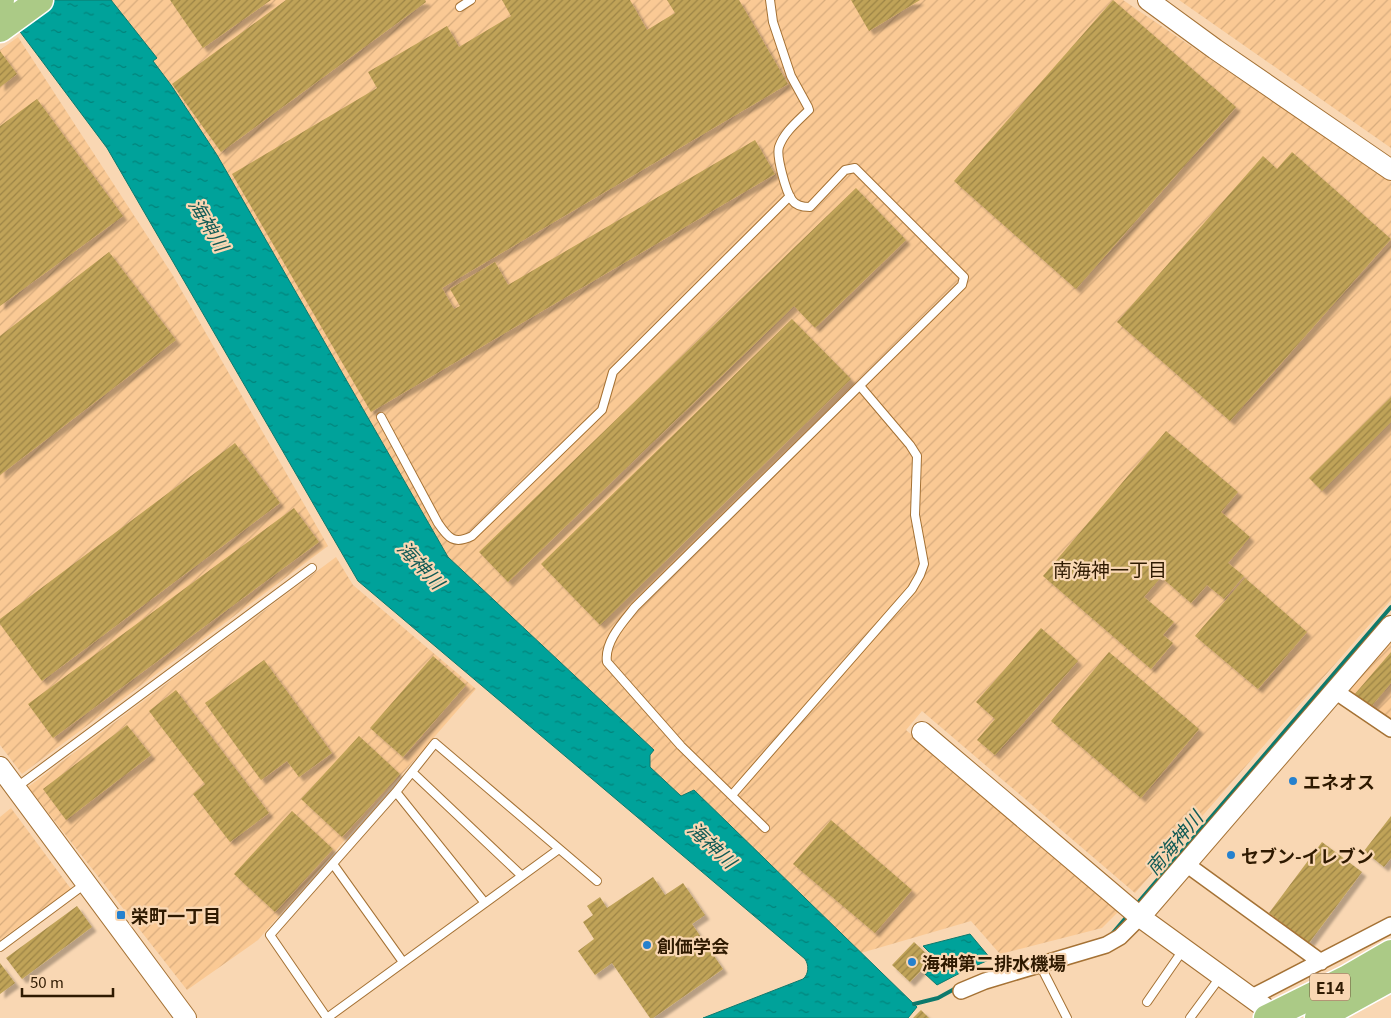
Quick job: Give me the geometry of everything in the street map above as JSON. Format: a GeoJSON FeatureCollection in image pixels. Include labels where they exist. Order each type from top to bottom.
{"type":"FeatureCollection","features":[{"type":"Feature","properties":{"kind":"highway"},"geometry":{"type":"LineString","coordinates":[[0,29],[40,0]]}},
{"type":"Feature","properties":{"kind":"highway","name":"E14"},"geometry":{"type":"LineString","coordinates":[[1260,1008],[1346,978],[1391,953]]}},
{"type":"Feature","properties":{"kind":"highway","name":"E14"},"geometry":{"type":"LineString","coordinates":[[1318,1018],[1391,978]]}},
{"type":"Feature","properties":{"kind":"highway"},"geometry":{"type":"LineString","coordinates":[[1343,1018],[1391,994]]}},
{"type":"Feature","properties":{"kind":"street"},"geometry":{"type":"LineString","coordinates":[[1148,0],[1215,50],[1391,170]]}},
{"type":"Feature","properties":{"kind":"street"},"geometry":{"type":"LineString","coordinates":[[961,991],[985,981],[1106,945],[1120,937],[1140,917],[1391,626]]}},
{"type":"Feature","properties":{"kind":"street"},"geometry":{"type":"LineString","coordinates":[[1335,691],[1391,729]]}},
{"type":"Feature","properties":{"kind":"street"},"geometry":{"type":"LineString","coordinates":[[922,732],[1140,917],[1221,976],[1260,1008],[1321,962],[1391,925]]}},
{"type":"Feature","properties":{"kind":"street"},"geometry":{"type":"LineString","coordinates":[[0,768],[186,1018]]}},
{"type":"Feature","properties":{"kind":"street"},"geometry":{"type":"LineString","coordinates":[[1186,864],[1321,962]]}},
{"type":"Feature","properties":{"kind":"lane"},"geometry":{"type":"LineString","coordinates":[[460,7],[471,0]]}},
{"type":"Feature","properties":{"kind":"lane"},"geometry":{"type":"LineString","coordinates":[[765,828],[681,746],[607,662],[608,646],[635,607],[962,285],[964,277],[855,168],[845,170],[810,207],[800,207],[792,201],[783,180],[778,149],[785,135],[809,110],[791,76],[773,22],[770,0]]}},
{"type":"Feature","properties":{"kind":"lane"},"geometry":{"type":"LineString","coordinates":[[381,417],[446,535],[462,541],[472,536],[602,410],[613,372],[790,196]]}},
{"type":"Feature","properties":{"kind":"lane"},"geometry":{"type":"LineString","coordinates":[[732,795],[912,589],[924,564],[915,515],[917,456],[910,445],[860,386]]}},
{"type":"Feature","properties":{"kind":"lane"},"geometry":{"type":"LineString","coordinates":[[15,788],[312,568]]}},
{"type":"Feature","properties":{"kind":"lane"},"geometry":{"type":"LineString","coordinates":[[559,849],[327,1018],[270,935],[396,792],[435,743],[597,881]]}},
{"type":"Feature","properties":{"kind":"lane"},"geometry":{"type":"LineString","coordinates":[[412,772],[522,876]]}},
{"type":"Feature","properties":{"kind":"lane"},"geometry":{"type":"LineString","coordinates":[[396,792],[484,903]]}},
{"type":"Feature","properties":{"kind":"lane"},"geometry":{"type":"LineString","coordinates":[[333,864],[403,962]]}},
{"type":"Feature","properties":{"kind":"lane"},"geometry":{"type":"LineString","coordinates":[[0,947],[86,883]]}},
{"type":"Feature","properties":{"kind":"lane"},"geometry":{"type":"LineString","coordinates":[[1147,1002],[1184,949]]}},
{"type":"Feature","properties":{"kind":"lane"},"geometry":{"type":"LineString","coordinates":[[1040,965],[1067,1018]]}},
{"type":"Feature","properties":{"kind":"lane"},"geometry":{"type":"LineString","coordinates":[[1190,1018],[1221,976]]}},
{"type":"Feature","properties":{"kind":"shaded area"},"geometry":{"type":"Polygon","coordinates":[[[111,0],[1123,0],[1391,182],[1391,600],[1135,893],[922,711],[906,730],[1118,912],[1102,928],[1000,954],[971,921],[861,953],[694,790],[681,797],[650,767],[650,755],[654,750],[448,557],[217,155],[153,61],[157,58],[111,0]]]}},
{"type":"Feature","properties":{"kind":"shaded area"},"geometry":{"type":"Polygon","coordinates":[[[1179,0],[1391,0],[1391,148],[1179,0]]]}},
{"type":"Feature","properties":{"kind":"shaded area"},"geometry":{"type":"Polygon","coordinates":[[[18,37],[172,274],[328,546],[22,774],[0,745],[0,50],[18,37]]]}},
{"type":"Feature","properties":{"kind":"shaded area"},"geometry":{"type":"Polygon","coordinates":[[[336,557],[353,585],[476,689],[258,940],[187,990],[28,787],[336,557]]]}},
{"type":"Feature","properties":{"kind":"shaded area"},"geometry":{"type":"Polygon","coordinates":[[[1391,638],[1391,722],[1345,690],[1391,638]]]}},
{"type":"Feature","properties":{"kind":"shaded area"},"geometry":{"type":"Polygon","coordinates":[[[11,808],[71,889],[0,940],[0,817],[11,808]]]}},
{"type":"Feature","properties":{"kind":"water","name":"海神川"},"geometry":{"type":"Polygon","coordinates":[[[0,0],[111,0],[157,58],[153,61],[217,155],[448,557],[654,750],[650,755],[650,767],[681,796],[694,790],[917,1007],[908,1018],[703,1018],[803,979],[808,969],[805,959],[358,581],[107,148],[0,5],[0,0]]]}},
{"type":"Feature","properties":{"kind":"water"},"geometry":{"type":"Polygon","coordinates":[[[970,934],[991,959],[937,985],[924,973],[937,960],[923,946],[970,934]]]}},
{"type":"Feature","properties":{"kind":"building"},"geometry":{"type":"Polygon","coordinates":[[[170,0],[271,0],[203,48],[170,0]]]}},
{"type":"Feature","properties":{"kind":"building"},"geometry":{"type":"Polygon","coordinates":[[[286,0],[425,0],[426,2],[221,152],[172,84],[286,0]]]}},
{"type":"Feature","properties":{"kind":"building"},"geometry":{"type":"Polygon","coordinates":[[[502,0],[630,0],[647,30],[675,13],[667,0],[739,0],[788,84],[442,288],[454,309],[460,306],[450,289],[495,262],[508,285],[755,140],[775,174],[371,412],[232,174],[377,88],[368,72],[447,26],[459,47],[511,16],[502,0]]]}},
{"type":"Feature","properties":{"kind":"building"},"geometry":{"type":"Polygon","coordinates":[[[851,0],[920,0],[869,31],[851,0]]]}},
{"type":"Feature","properties":{"kind":"building"},"geometry":{"type":"Polygon","coordinates":[[[1113,0],[1236,107],[1076,289],[954,181],[1113,0]]]}},
{"type":"Feature","properties":{"kind":"building"},"geometry":{"type":"Polygon","coordinates":[[[0,51],[17,74],[0,87],[0,51]]]}},
{"type":"Feature","properties":{"kind":"building"},"geometry":{"type":"Polygon","coordinates":[[[37,99],[123,216],[0,306],[0,126],[37,99]]]}},
{"type":"Feature","properties":{"kind":"building"},"geometry":{"type":"Polygon","coordinates":[[[1292,152],[1391,239],[1230,421],[1117,322],[1263,156],[1277,169],[1292,152]]]}},
{"type":"Feature","properties":{"kind":"building"},"geometry":{"type":"Polygon","coordinates":[[[856,188],[906,240],[815,328],[794,306],[508,582],[479,552],[856,188]]]}},
{"type":"Feature","properties":{"kind":"building"},"geometry":{"type":"Polygon","coordinates":[[[109,252],[176,340],[0,475],[0,336],[109,252]]]}},
{"type":"Feature","properties":{"kind":"building"},"geometry":{"type":"Polygon","coordinates":[[[792,319],[851,379],[600,625],[541,564],[792,319]]]}},
{"type":"Feature","properties":{"kind":"building"},"geometry":{"type":"Polygon","coordinates":[[[1391,397],[1391,422],[1322,491],[1309,478],[1391,397]]]}},
{"type":"Feature","properties":{"kind":"building"},"geometry":{"type":"Polygon","coordinates":[[[1166,431],[1238,492],[1221,512],[1250,537],[1228,563],[1244,576],[1224,599],[1207,585],[1191,603],[1161,577],[1144,597],[1174,622],[1163,635],[1173,643],[1151,669],[1043,576],[1166,431]]]}},
{"type":"Feature","properties":{"kind":"building"},"geometry":{"type":"Polygon","coordinates":[[[235,443],[280,503],[42,681],[0,624],[0,619],[235,443]]]}},
{"type":"Feature","properties":{"kind":"building"},"geometry":{"type":"Polygon","coordinates":[[[294,508],[319,542],[53,738],[28,704],[294,508]]]}},
{"type":"Feature","properties":{"kind":"building"},"geometry":{"type":"Polygon","coordinates":[[[1245,578],[1307,632],[1258,689],[1195,636],[1245,578]]]}},
{"type":"Feature","properties":{"kind":"building"},"geometry":{"type":"Polygon","coordinates":[[[1041,628],[1078,661],[995,755],[977,740],[995,719],[976,702],[1041,628]]]}},
{"type":"Feature","properties":{"kind":"building"},"geometry":{"type":"Polygon","coordinates":[[[1109,652],[1199,729],[1141,798],[1051,721],[1109,652]]]}},
{"type":"Feature","properties":{"kind":"building"},"geometry":{"type":"Polygon","coordinates":[[[1391,652],[1391,683],[1369,709],[1354,695],[1391,652]]]}},
{"type":"Feature","properties":{"kind":"building"},"geometry":{"type":"Polygon","coordinates":[[[433,656],[466,685],[403,757],[370,728],[433,656]]]}},
{"type":"Feature","properties":{"kind":"building"},"geometry":{"type":"Polygon","coordinates":[[[264,660],[332,753],[299,777],[287,761],[261,780],[205,703],[264,660]]]}},
{"type":"Feature","properties":{"kind":"building"},"geometry":{"type":"Polygon","coordinates":[[[176,690],[269,813],[230,842],[193,794],[205,784],[149,711],[176,690]]]}},
{"type":"Feature","properties":{"kind":"building"},"geometry":{"type":"Polygon","coordinates":[[[127,725],[151,755],[66,820],[43,789],[127,725]]]}},
{"type":"Feature","properties":{"kind":"building"},"geometry":{"type":"Polygon","coordinates":[[[359,736],[400,774],[342,837],[301,799],[359,736]]]}},
{"type":"Feature","properties":{"kind":"building"},"geometry":{"type":"Polygon","coordinates":[[[292,811],[333,849],[275,912],[234,874],[292,811]]]}},
{"type":"Feature","properties":{"kind":"building"},"geometry":{"type":"Polygon","coordinates":[[[1391,816],[1391,858],[1384,867],[1364,851],[1391,816]]]}},
{"type":"Feature","properties":{"kind":"building"},"geometry":{"type":"Polygon","coordinates":[[[831,820],[912,890],[875,933],[793,864],[831,820]]]}},
{"type":"Feature","properties":{"kind":"building"},"geometry":{"type":"Polygon","coordinates":[[[1322,842],[1362,872],[1309,943],[1269,913],[1322,842]]]}},
{"type":"Feature","properties":{"kind":"building","name":"創価学会"},"geometry":{"type":"Polygon","coordinates":[[[653,877],[665,895],[683,883],[705,915],[692,924],[723,969],[653,1018],[650,1018],[612,963],[595,975],[578,951],[594,939],[583,922],[593,915],[587,906],[600,897],[607,908],[653,877]]]}},
{"type":"Feature","properties":{"kind":"building"},"geometry":{"type":"Polygon","coordinates":[[[77,906],[92,927],[22,979],[6,958],[77,906]]]}},
{"type":"Feature","properties":{"kind":"building","name":"海神第二排水機場"},"geometry":{"type":"Polygon","coordinates":[[[914,942],[932,959],[910,982],[892,965],[914,942]]]}},
{"type":"Feature","properties":{"kind":"building"},"geometry":{"type":"Polygon","coordinates":[[[0,963],[15,983],[0,994],[0,963]]]}},
{"type":"Feature","properties":{"kind":"building"},"geometry":{"type":"Polygon","coordinates":[[[921,1010],[929,1018],[913,1018],[921,1010]]]}},
{"type":"Feature","properties":{"kind":"waterway","name":"南海神川"},"geometry":{"type":"LineString","coordinates":[[1136,905],[1391,607]]}},
{"type":"Feature","properties":{"kind":"waterway","name":"南海神川"},"geometry":{"type":"LineString","coordinates":[[1112,934],[1129,914]]}},
{"type":"Feature","properties":{"kind":"waterway","name":"南海神川"},"geometry":{"type":"LineString","coordinates":[[914,1004],[938,998],[958,987]]}},
{"type":"Feature","properties":{"kind":"place","name":"エネオス"},"geometry":{"type":"Point","coordinates":[1293,781]}},
{"type":"Feature","properties":{"kind":"place","name":"セブン-イレブン"},"geometry":{"type":"Point","coordinates":[1231,855]}},
{"type":"Feature","properties":{"kind":"place","name":"栄町一丁目"},"geometry":{"type":"Point","coordinates":[121,915]}},
{"type":"Feature","properties":{"kind":"place","name":"創価学会"},"geometry":{"type":"Point","coordinates":[647,945]}},
{"type":"Feature","properties":{"kind":"place","name":"海神第二排水機場"},"geometry":{"type":"Point","coordinates":[912,962]}},
{"type":"Feature","properties":{"kind":"district","name":"南海神一丁目"},"geometry":{"type":"Point","coordinates":[1110,568]}}]}
